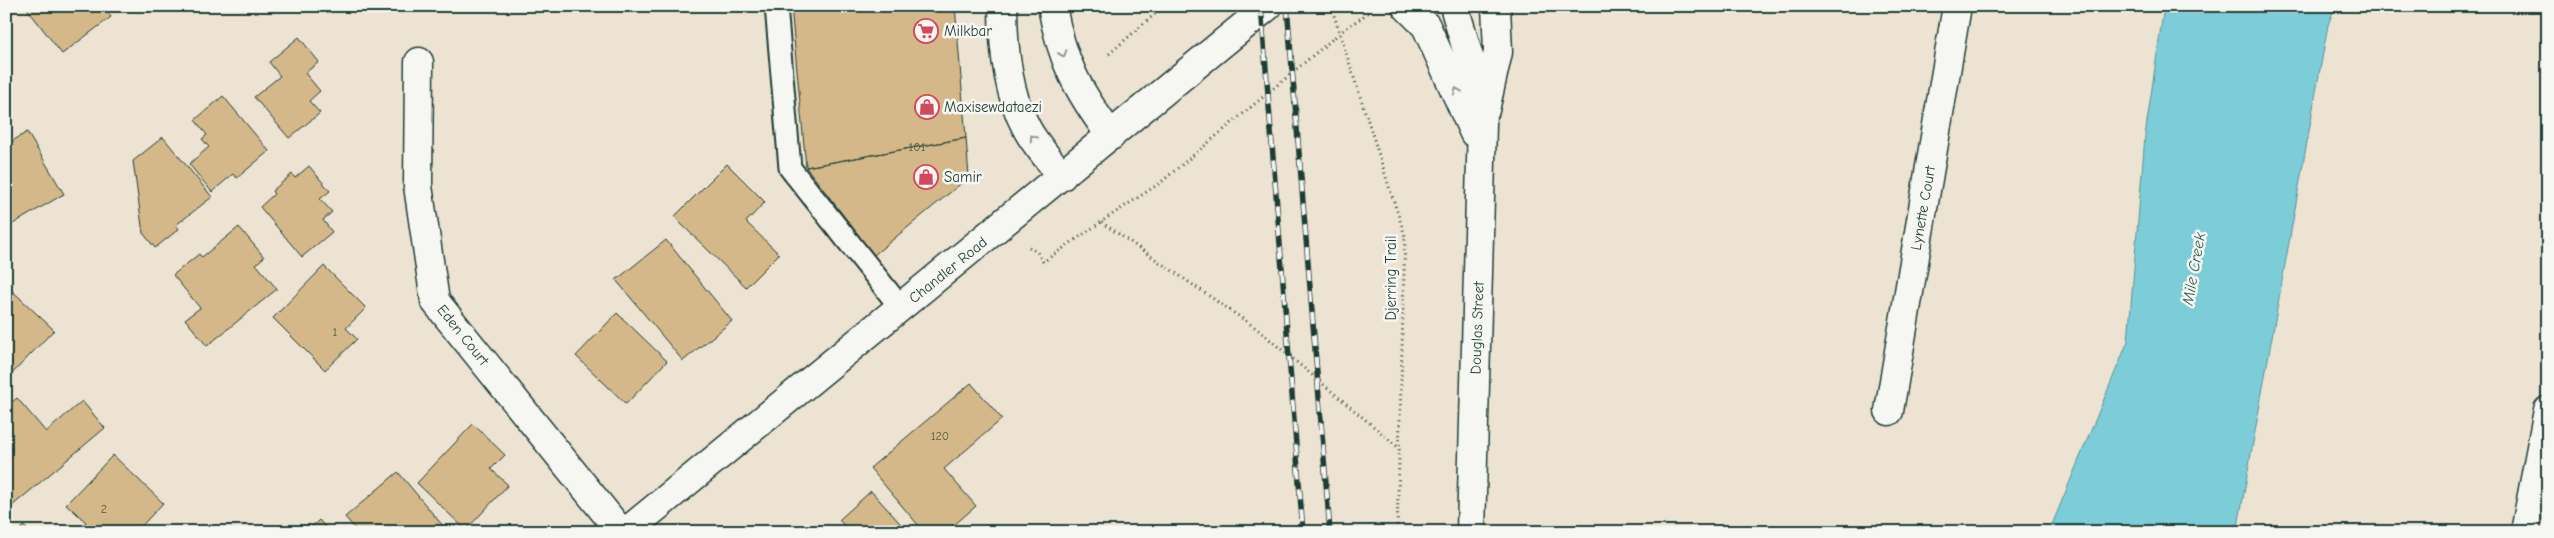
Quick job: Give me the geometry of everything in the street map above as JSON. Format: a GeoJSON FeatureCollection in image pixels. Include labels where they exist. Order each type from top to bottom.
{"type":"FeatureCollection","features":[{"type":"Feature","properties":{"kind":"main road"},"geometry":{"type":"LineString","coordinates":[[1003,6],[1008,72],[1016,104],[1026,127],[1062,176]]}},
{"type":"Feature","properties":{"kind":"main road"},"geometry":{"type":"LineString","coordinates":[[1052,6],[1062,50],[1074,82],[1111,136]]}},
{"type":"Feature","properties":{"kind":"main road","name":"Chandler Road"},"geometry":{"type":"LineString","coordinates":[[626,532],[1268,6]]}},
{"type":"Feature","properties":{"kind":"main road"},"geometry":{"type":"LineString","coordinates":[[1406,6],[1426,26],[1431,35],[1482,153]]}},
{"type":"Feature","properties":{"kind":"main road","name":"Douglas Street"},"geometry":{"type":"LineString","coordinates":[[1454,6],[1473,70],[1482,124],[1470,532]]}},
{"type":"Feature","properties":{"kind":"main road","name":"Lynette Court"},"geometry":{"type":"LineString","coordinates":[[1888,411],[1957,6]]}},
{"type":"Feature","properties":{"kind":"main road","name":"Douglas Street"},"geometry":{"type":"LineString","coordinates":[[1482,124],[1498,52],[1497,10]]}},
{"type":"Feature","properties":{"kind":"main road","name":"Eden Court"},"geometry":{"type":"LineString","coordinates":[[419,62],[418,186],[435,301],[621,532]]}},
{"type":"Feature","properties":{"kind":"main road"},"geometry":{"type":"LineString","coordinates":[[2525,532],[2548,410]]}},
{"type":"Feature","properties":{"kind":"lane"},"geometry":{"type":"LineString","coordinates":[[776,6],[790,168],[900,308]]}},
{"type":"Feature","properties":{"kind":"path"},"geometry":{"type":"LineString","coordinates":[[1110,54],[1164,6]]}},
{"type":"Feature","properties":{"kind":"path","name":"Djerring Trail"},"geometry":{"type":"LineString","coordinates":[[1331,6],[1341,32],[1405,236],[1397,532]]}},
{"type":"Feature","properties":{"kind":"path"},"geometry":{"type":"LineString","coordinates":[[1029,247],[1037,252],[1043,262],[1160,183],[1341,32],[1377,6]]}},
{"type":"Feature","properties":{"kind":"path"},"geometry":{"type":"LineString","coordinates":[[1101,222],[1256,328],[1398,447]]}},
{"type":"Feature","properties":{"kind":"water","name":"Mile Creek"},"geometry":{"type":"Polygon","coordinates":[[[2164,6],[2335,6],[2328,25],[2237,532],[2049,532],[2128,341],[2145,136],[2164,6]]]}},
{"type":"Feature","properties":{"kind":"building"},"geometry":{"type":"Polygon","coordinates":[[[25,6],[104,6],[111,17],[62,54],[25,6]]]}},
{"type":"Feature","properties":{"kind":"building"},"geometry":{"type":"Polygon","coordinates":[[[163,6],[176,6],[169,12],[163,6]]]}},
{"type":"Feature","properties":{"kind":"building"},"geometry":{"type":"Polygon","coordinates":[[[791,6],[955,6],[966,138],[806,167],[791,6]]]}},
{"type":"Feature","properties":{"kind":"building"},"geometry":{"type":"Polygon","coordinates":[[[299,37],[319,62],[305,73],[320,91],[309,101],[320,113],[289,138],[254,97],[280,76],[269,62],[299,37]]]}},
{"type":"Feature","properties":{"kind":"building"},"geometry":{"type":"Polygon","coordinates":[[[223,96],[269,151],[237,178],[233,174],[212,192],[189,164],[209,147],[202,139],[207,135],[195,120],[223,96]]]}},
{"type":"Feature","properties":{"kind":"building"},"geometry":{"type":"Polygon","coordinates":[[[27,132],[64,194],[6,228],[6,145],[27,132]]]}},
{"type":"Feature","properties":{"kind":"building"},"geometry":{"type":"Polygon","coordinates":[[[163,137],[212,197],[176,225],[179,229],[155,248],[143,233],[133,161],[163,137]]]}},
{"type":"Feature","properties":{"kind":"building"},"geometry":{"type":"Polygon","coordinates":[[[966,138],[969,177],[874,255],[806,167],[966,138]]]}},
{"type":"Feature","properties":{"kind":"building"},"geometry":{"type":"Polygon","coordinates":[[[727,164],[765,202],[746,222],[779,254],[746,287],[674,217],[727,164]]]}},
{"type":"Feature","properties":{"kind":"building"},"geometry":{"type":"Polygon","coordinates":[[[309,166],[330,191],[320,199],[332,212],[323,220],[332,232],[302,257],[260,207],[274,194],[272,191],[292,174],[295,178],[309,166]]]}},
{"type":"Feature","properties":{"kind":"building"},"geometry":{"type":"Polygon","coordinates":[[[239,227],[264,257],[256,264],[277,289],[207,346],[185,319],[200,308],[173,275],[199,254],[202,257],[239,227]]]}},
{"type":"Feature","properties":{"kind":"building"},"geometry":{"type":"Polygon","coordinates":[[[666,240],[732,321],[683,361],[616,280],[666,240]]]}},
{"type":"Feature","properties":{"kind":"building"},"geometry":{"type":"Polygon","coordinates":[[[324,266],[366,308],[346,328],[357,339],[325,370],[273,318],[324,266]]]}},
{"type":"Feature","properties":{"kind":"building"},"geometry":{"type":"Polygon","coordinates":[[[6,285],[54,330],[6,380],[6,285]]]}},
{"type":"Feature","properties":{"kind":"building"},"geometry":{"type":"Polygon","coordinates":[[[617,313],[667,361],[626,404],[576,356],[617,313]]]}},
{"type":"Feature","properties":{"kind":"building"},"geometry":{"type":"Polygon","coordinates":[[[971,383],[1002,419],[944,469],[976,506],[946,532],[924,532],[870,468],[971,383]]]}},
{"type":"Feature","properties":{"kind":"building"},"geometry":{"type":"Polygon","coordinates":[[[17,398],[46,432],[82,401],[105,428],[6,511],[6,407],[17,398]]]}},
{"type":"Feature","properties":{"kind":"building"},"geometry":{"type":"Polygon","coordinates":[[[473,424],[505,455],[491,469],[508,485],[466,530],[417,483],[473,424]]]}},
{"type":"Feature","properties":{"kind":"building"},"geometry":{"type":"Polygon","coordinates":[[[113,455],[163,503],[136,532],[76,532],[86,522],[66,504],[113,455]]]}},
{"type":"Feature","properties":{"kind":"building"},"geometry":{"type":"Polygon","coordinates":[[[398,472],[448,532],[358,532],[345,517],[398,472]]]}},
{"type":"Feature","properties":{"kind":"building"},"geometry":{"type":"Polygon","coordinates":[[[871,491],[908,532],[850,532],[839,520],[871,491]]]}},
{"type":"Feature","properties":{"kind":"building"},"geometry":{"type":"Polygon","coordinates":[[[319,520],[330,532],[306,532],[319,520]]]}},
{"type":"Feature","properties":{"kind":"building"},"geometry":{"type":"Polygon","coordinates":[[[24,526],[29,532],[18,532],[24,526]]]}},
{"type":"Feature","properties":{"kind":"railway"},"geometry":{"type":"LineString","coordinates":[[1261,6],[1303,532]]}},
{"type":"Feature","properties":{"kind":"railway"},"geometry":{"type":"LineString","coordinates":[[1287,6],[1330,532]]}},
{"type":"Feature","properties":{"kind":"place","name":"Milkbar"},"geometry":{"type":"Point","coordinates":[926,31]}},
{"type":"Feature","properties":{"kind":"place","name":"Maxisewdataezi"},"geometry":{"type":"Point","coordinates":[927,107]}},
{"type":"Feature","properties":{"kind":"place","name":"Samir"},"geometry":{"type":"Point","coordinates":[926,177]}}]}
